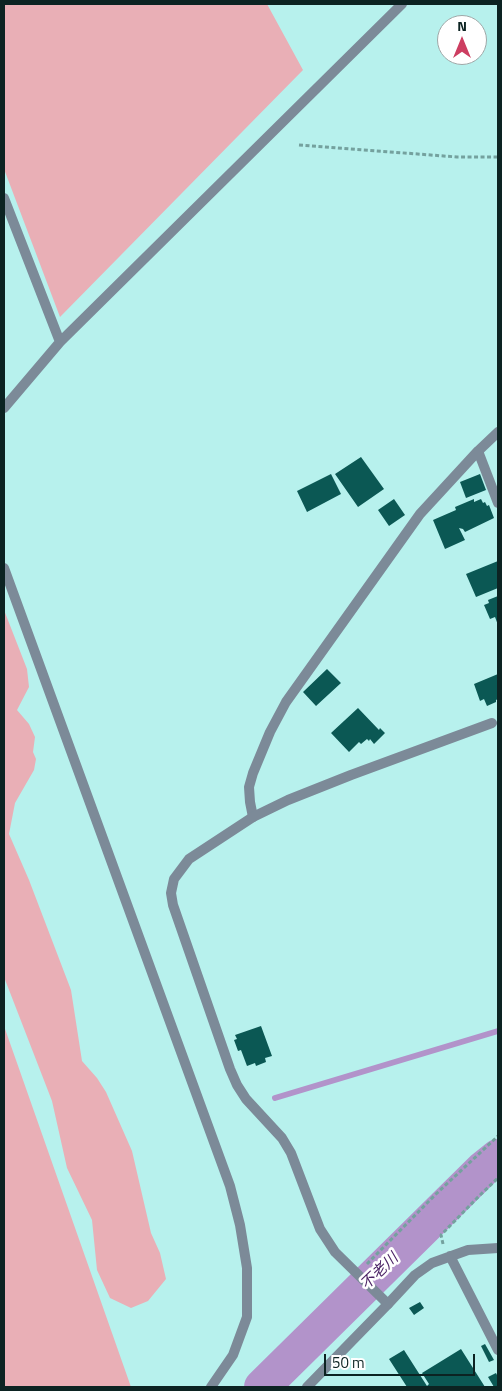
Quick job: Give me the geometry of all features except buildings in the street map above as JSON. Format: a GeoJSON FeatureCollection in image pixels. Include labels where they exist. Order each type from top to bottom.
{"type":"FeatureCollection","features":[{"type":"Feature","properties":{"kind":"street"},"geometry":{"type":"LineString","coordinates":[[4,408],[60,342],[402,4]]}},
{"type":"Feature","properties":{"kind":"street"},"geometry":{"type":"LineString","coordinates":[[4,198],[60,342]]}},
{"type":"Feature","properties":{"kind":"street"},"geometry":{"type":"LineString","coordinates":[[254,817],[249,787],[270,732],[286,702],[420,514],[498,432]]}},
{"type":"Feature","properties":{"kind":"street"},"geometry":{"type":"LineString","coordinates":[[478,451],[498,503]]}},
{"type":"Feature","properties":{"kind":"street"},"geometry":{"type":"LineString","coordinates":[[4,568],[210,1128],[234,1201],[247,1268],[247,1317],[233,1355],[211,1387]]}},
{"type":"Feature","properties":{"kind":"street"},"geometry":{"type":"LineString","coordinates":[[388,1304],[335,1252],[320,1229],[290,1153],[282,1138],[246,1099],[237,1086],[173,905],[171,893],[174,879],[188,859],[254,817],[288,800],[351,775],[495,722]]}},
{"type":"Feature","properties":{"kind":"street"},"geometry":{"type":"LineString","coordinates":[[307,1387],[415,1275],[432,1263],[468,1250],[498,1248]]}},
{"type":"Feature","properties":{"kind":"street"},"geometry":{"type":"LineString","coordinates":[[450,1256],[498,1350]]}},
{"type":"Feature","properties":{"kind":"path"},"geometry":{"type":"LineString","coordinates":[[299,145],[498,157]]}},
{"type":"Feature","properties":{"kind":"path"},"geometry":{"type":"LineString","coordinates":[[359,1275],[436,1194],[498,1136]]}},
{"type":"Feature","properties":{"kind":"path"},"geometry":{"type":"LineString","coordinates":[[450,1256],[441,1241],[441,1235],[498,1178]]}},
{"type":"Feature","properties":{"kind":"shaded area"},"geometry":{"type":"Polygon","coordinates":[[[4,4],[267,4],[303,70],[60,317],[4,169],[4,4]]]}},
{"type":"Feature","properties":{"kind":"shaded area"},"geometry":{"type":"Polygon","coordinates":[[[4,610],[27,669],[29,687],[17,710],[29,724],[35,737],[33,752],[36,759],[34,770],[15,803],[9,834],[29,880],[71,990],[82,1061],[106,1092],[132,1151],[151,1233],[160,1253],[166,1279],[148,1301],[131,1308],[110,1298],[97,1270],[92,1220],[67,1168],[52,1101],[4,977],[4,610]]]}},
{"type":"Feature","properties":{"kind":"shaded area"},"geometry":{"type":"Polygon","coordinates":[[[4,1026],[131,1387],[4,1387],[4,1026]]]}},
{"type":"Feature","properties":{"kind":"waterway"},"geometry":{"type":"LineString","coordinates":[[275,1098],[498,1031]]}},
{"type":"Feature","properties":{"kind":"waterway","name":"不老川"},"geometry":{"type":"LineString","coordinates":[[262,1387],[483,1169],[498,1157]]}}]}
